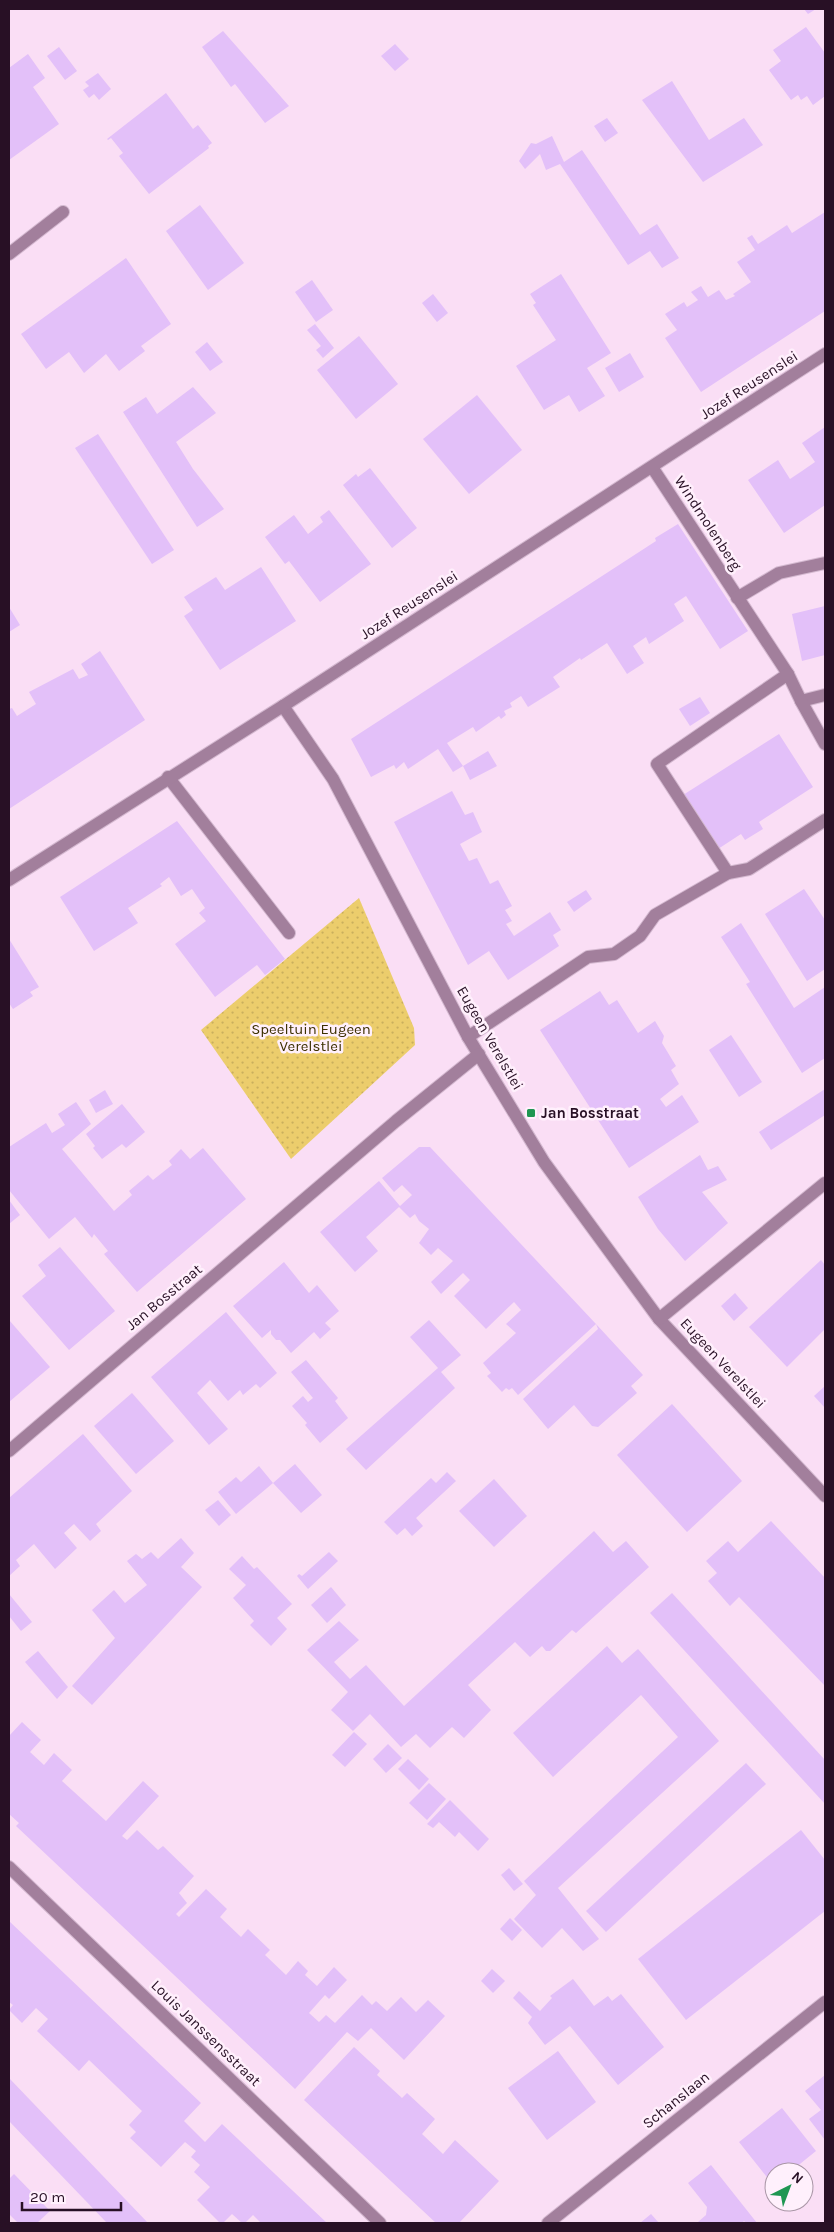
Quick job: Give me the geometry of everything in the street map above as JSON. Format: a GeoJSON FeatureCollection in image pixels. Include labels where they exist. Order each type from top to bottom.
{"type":"FeatureCollection","features":[{"type":"Feature","properties":{"kind":"street"},"geometry":{"type":"LineString","coordinates":[[9,254],[63,212]]}},
{"type":"Feature","properties":{"kind":"street","name":"Jozef Reusenslei"},"geometry":{"type":"LineString","coordinates":[[9,880],[168,777],[283,706],[825,354]]}},
{"type":"Feature","properties":{"kind":"street","name":"Windmolenberg"},"geometry":{"type":"LineString","coordinates":[[652,467],[790,677],[825,744]]}},
{"type":"Feature","properties":{"kind":"street"},"geometry":{"type":"LineString","coordinates":[[737,598],[779,573],[825,563]]}},
{"type":"Feature","properties":{"kind":"street"},"geometry":{"type":"LineString","coordinates":[[728,873],[656,764],[790,677]]}},
{"type":"Feature","properties":{"kind":"street"},"geometry":{"type":"LineString","coordinates":[[801,701],[825,695]]}},
{"type":"Feature","properties":{"kind":"street","name":"Eugeen Verelstlei"},"geometry":{"type":"LineString","coordinates":[[283,706],[333,779],[468,1037],[544,1162],[660,1319],[825,1496]]}},
{"type":"Feature","properties":{"kind":"street"},"geometry":{"type":"LineString","coordinates":[[168,777],[289,933]]}},
{"type":"Feature","properties":{"kind":"street"},"geometry":{"type":"LineString","coordinates":[[468,1037],[588,957],[614,954],[640,936],[655,915],[728,873],[749,869],[825,820]]}},
{"type":"Feature","properties":{"kind":"street","name":"Jan Bosstraat"},"geometry":{"type":"LineString","coordinates":[[9,1450],[396,1121],[479,1054]]}},
{"type":"Feature","properties":{"kind":"street"},"geometry":{"type":"LineString","coordinates":[[660,1319],[825,1183]]}},
{"type":"Feature","properties":{"kind":"street","name":"Louis Janssensstraat"},"geometry":{"type":"LineString","coordinates":[[9,1867],[380,2223]]}},
{"type":"Feature","properties":{"kind":"street","name":"Schanslaan"},"geometry":{"type":"LineString","coordinates":[[548,2223],[825,2002]]}},
{"type":"Feature","properties":{"kind":"green space","name":"Speeltuin Eugeen Verelstlei"},"geometry":{"type":"Polygon","coordinates":[[[359,898],[414,1028],[415,1045],[291,1159],[201,1030],[359,898]]]}},
{"type":"Feature","properties":{"kind":"building"},"geometry":{"type":"Polygon","coordinates":[[[804,9],[816,9],[808,14],[804,9]]]}},
{"type":"Feature","properties":{"kind":"building"},"geometry":{"type":"Polygon","coordinates":[[[806,27],[825,53],[825,96],[813,105],[807,96],[801,100],[798,95],[791,100],[769,70],[781,61],[773,50],[806,27]]]}},
{"type":"Feature","properties":{"kind":"building"},"geometry":{"type":"Polygon","coordinates":[[[223,31],[289,106],[265,123],[235,84],[231,87],[202,47],[223,31]]]}},
{"type":"Feature","properties":{"kind":"building"},"geometry":{"type":"Polygon","coordinates":[[[395,44],[409,59],[395,71],[381,56],[395,44]]]}},
{"type":"Feature","properties":{"kind":"building"},"geometry":{"type":"Polygon","coordinates":[[[59,47],[77,71],[65,80],[47,56],[59,47]]]}},
{"type":"Feature","properties":{"kind":"building"},"geometry":{"type":"Polygon","coordinates":[[[28,54],[45,78],[33,87],[59,124],[9,160],[9,68],[28,54]]]}},
{"type":"Feature","properties":{"kind":"building"},"geometry":{"type":"Polygon","coordinates":[[[98,73],[111,89],[99,100],[94,94],[89,98],[83,90],[89,86],[85,82],[98,73]]]}},
{"type":"Feature","properties":{"kind":"building"},"geometry":{"type":"Polygon","coordinates":[[[672,81],[709,140],[744,118],[763,145],[703,182],[642,100],[672,81]]]}},
{"type":"Feature","properties":{"kind":"building"},"geometry":{"type":"Polygon","coordinates":[[[166,93],[193,129],[198,125],[212,143],[208,146],[209,148],[149,194],[119,156],[123,153],[111,138],[107,139],[166,93]]]}},
{"type":"Feature","properties":{"kind":"building"},"geometry":{"type":"Polygon","coordinates":[[[607,118],[618,133],[605,142],[594,126],[607,118]]]}},
{"type":"Feature","properties":{"kind":"building"},"geometry":{"type":"Polygon","coordinates":[[[552,136],[564,162],[582,150],[640,235],[657,224],[679,258],[662,268],[650,251],[628,265],[560,164],[546,170],[540,154],[525,169],[519,161],[531,143],[536,144],[552,136]]]}},
{"type":"Feature","properties":{"kind":"building"},"geometry":{"type":"Polygon","coordinates":[[[200,205],[244,263],[208,290],[166,231],[200,205]]]}},
{"type":"Feature","properties":{"kind":"building"},"geometry":{"type":"Polygon","coordinates":[[[825,212],[825,311],[701,392],[665,338],[677,330],[665,314],[684,302],[687,307],[698,300],[691,292],[701,286],[708,297],[719,290],[726,300],[735,296],[733,294],[751,282],[737,262],[755,250],[747,238],[752,235],[758,244],[787,225],[792,233],[825,212]]]}},
{"type":"Feature","properties":{"kind":"building"},"geometry":{"type":"Polygon","coordinates":[[[126,258],[171,324],[141,346],[145,351],[119,371],[106,354],[84,373],[69,352],[46,369],[21,334],[126,258]]]}},
{"type":"Feature","properties":{"kind":"building"},"geometry":{"type":"Polygon","coordinates":[[[561,274],[611,353],[587,368],[605,396],[579,412],[569,395],[544,410],[516,366],[556,340],[533,305],[536,303],[530,294],[561,274]]]}},
{"type":"Feature","properties":{"kind":"building"},"geometry":{"type":"Polygon","coordinates":[[[312,280],[333,310],[316,322],[295,292],[312,280]]]}},
{"type":"Feature","properties":{"kind":"building"},"geometry":{"type":"Polygon","coordinates":[[[433,294],[448,313],[437,322],[422,303],[433,294]]]}},
{"type":"Feature","properties":{"kind":"building"},"geometry":{"type":"Polygon","coordinates":[[[315,324],[334,348],[323,358],[316,350],[321,346],[307,330],[315,324]]]}},
{"type":"Feature","properties":{"kind":"building"},"geometry":{"type":"Polygon","coordinates":[[[359,336],[398,384],[356,419],[317,370],[359,336]]]}},
{"type":"Feature","properties":{"kind":"building"},"geometry":{"type":"Polygon","coordinates":[[[207,342],[223,362],[210,371],[195,352],[207,342]]]}},
{"type":"Feature","properties":{"kind":"building"},"geometry":{"type":"Polygon","coordinates":[[[630,353],[644,377],[619,392],[605,368],[630,353]]]}},
{"type":"Feature","properties":{"kind":"building"},"geometry":{"type":"Polygon","coordinates":[[[193,387],[216,413],[176,442],[193,469],[224,509],[197,527],[123,412],[146,397],[157,414],[193,387]]]}},
{"type":"Feature","properties":{"kind":"building"},"geometry":{"type":"Polygon","coordinates":[[[477,395],[522,450],[469,494],[423,439],[477,395]]]}},
{"type":"Feature","properties":{"kind":"building"},"geometry":{"type":"Polygon","coordinates":[[[825,427],[825,505],[784,533],[748,480],[778,460],[790,479],[802,471],[815,462],[802,443],[825,427]]]}},
{"type":"Feature","properties":{"kind":"building"},"geometry":{"type":"Polygon","coordinates":[[[98,434],[174,550],[152,564],[75,448],[98,434]]]}},
{"type":"Feature","properties":{"kind":"building"},"geometry":{"type":"Polygon","coordinates":[[[370,468],[417,528],[392,548],[343,485],[356,474],[358,477],[370,468]]]}},
{"type":"Feature","properties":{"kind":"building"},"geometry":{"type":"Polygon","coordinates":[[[329,510],[371,564],[320,602],[289,561],[285,564],[265,537],[294,515],[308,534],[323,522],[320,517],[329,510]]]}},
{"type":"Feature","properties":{"kind":"building"},"geometry":{"type":"Polygon","coordinates":[[[678,524],[748,631],[720,649],[686,596],[674,604],[684,621],[649,644],[646,637],[633,646],[644,663],[627,674],[607,643],[581,660],[580,658],[553,677],[560,687],[528,707],[521,696],[510,703],[512,707],[504,711],[506,715],[501,719],[499,716],[476,732],[473,727],[447,743],[463,766],[453,772],[438,749],[408,769],[404,762],[396,769],[394,765],[371,777],[351,739],[656,541],[655,538],[678,524]]]}},
{"type":"Feature","properties":{"kind":"building"},"geometry":{"type":"Polygon","coordinates":[[[261,567],[296,621],[220,670],[184,616],[193,610],[184,597],[216,577],[225,590],[261,567]]]}},
{"type":"Feature","properties":{"kind":"building"},"geometry":{"type":"Polygon","coordinates":[[[825,606],[825,655],[802,661],[792,614],[825,606]]]}},
{"type":"Feature","properties":{"kind":"building"},"geometry":{"type":"Polygon","coordinates":[[[9,607],[20,625],[9,632],[9,607]]]}},
{"type":"Feature","properties":{"kind":"building"},"geometry":{"type":"Polygon","coordinates":[[[100,651],[145,720],[9,809],[9,709],[12,708],[17,716],[36,704],[29,692],[73,669],[79,679],[88,675],[81,664],[100,651]]]}},
{"type":"Feature","properties":{"kind":"building"},"geometry":{"type":"Polygon","coordinates":[[[700,697],[710,713],[690,726],[679,709],[700,697]]]}},
{"type":"Feature","properties":{"kind":"building"},"geometry":{"type":"Polygon","coordinates":[[[779,734],[813,787],[759,822],[763,829],[745,840],[741,834],[718,849],[683,795],[779,734]]]}},
{"type":"Feature","properties":{"kind":"building"},"geometry":{"type":"Polygon","coordinates":[[[488,751],[497,766],[470,780],[463,766],[488,751]]]}},
{"type":"Feature","properties":{"kind":"building"},"geometry":{"type":"Polygon","coordinates":[[[452,791],[465,815],[473,812],[482,832],[460,844],[469,861],[477,858],[490,884],[498,880],[512,906],[505,910],[512,921],[506,924],[514,936],[550,912],[561,930],[553,935],[559,946],[508,980],[489,951],[468,965],[394,822],[452,791]]]}},
{"type":"Feature","properties":{"kind":"building"},"geometry":{"type":"Polygon","coordinates":[[[177,821],[285,959],[265,975],[257,965],[215,997],[175,944],[206,921],[199,913],[205,908],[192,889],[181,896],[169,877],[160,884],[162,886],[128,908],[138,923],[94,951],[60,897],[177,821]]]}},
{"type":"Feature","properties":{"kind":"building"},"geometry":{"type":"Polygon","coordinates":[[[804,889],[825,920],[825,969],[807,981],[765,914],[804,889]]]}},
{"type":"Feature","properties":{"kind":"building"},"geometry":{"type":"Polygon","coordinates":[[[586,890],[592,899],[574,912],[567,902],[586,890]]]}},
{"type":"Feature","properties":{"kind":"building"},"geometry":{"type":"Polygon","coordinates":[[[741,923],[794,1008],[825,987],[825,1058],[802,1073],[746,984],[750,982],[721,937],[741,923]]]}},
{"type":"Feature","properties":{"kind":"building"},"geometry":{"type":"Polygon","coordinates":[[[9,939],[39,987],[30,992],[33,996],[13,1009],[9,1003],[9,939]]]}},
{"type":"Feature","properties":{"kind":"building"},"geometry":{"type":"Polygon","coordinates":[[[600,991],[609,1005],[617,1000],[638,1033],[655,1021],[664,1036],[662,1043],[676,1066],[671,1070],[679,1084],[660,1099],[666,1107],[682,1095],[699,1122],[629,1168],[540,1030],[600,991]]]}},
{"type":"Feature","properties":{"kind":"building"},"geometry":{"type":"Polygon","coordinates":[[[731,1035],[762,1082],[739,1097],[709,1050],[731,1035]]]}},
{"type":"Feature","properties":{"kind":"building"},"geometry":{"type":"Polygon","coordinates":[[[825,1089],[825,1115],[771,1150],[759,1132],[825,1089]]]}},
{"type":"Feature","properties":{"kind":"building"},"geometry":{"type":"Polygon","coordinates":[[[105,1090],[113,1104],[96,1113],[89,1100],[105,1090]]]}},
{"type":"Feature","properties":{"kind":"building"},"geometry":{"type":"Polygon","coordinates":[[[76,1102],[91,1124],[62,1149],[114,1211],[132,1195],[129,1191],[148,1175],[153,1180],[172,1165],[169,1161],[181,1149],[190,1159],[203,1148],[246,1199],[137,1292],[104,1254],[108,1251],[94,1234],[92,1238],[75,1217],[49,1239],[9,1190],[9,1147],[46,1123],[52,1133],[65,1125],[58,1114],[76,1102]]]}},
{"type":"Feature","properties":{"kind":"building"},"geometry":{"type":"Polygon","coordinates":[[[122,1104],[145,1132],[126,1148],[122,1144],[102,1159],[93,1148],[95,1146],[86,1134],[122,1104]]]}},
{"type":"Feature","properties":{"kind":"building"},"geometry":{"type":"Polygon","coordinates":[[[419,1147],[430,1147],[596,1324],[518,1395],[512,1388],[509,1390],[506,1388],[502,1392],[487,1376],[491,1373],[483,1363],[516,1333],[506,1324],[521,1310],[514,1302],[486,1329],[454,1296],[470,1280],[463,1273],[441,1294],[431,1282],[453,1261],[438,1248],[431,1255],[419,1243],[429,1229],[419,1221],[415,1214],[410,1218],[399,1207],[366,1237],[378,1251],[355,1272],[320,1232],[379,1181],[400,1206],[412,1195],[402,1185],[394,1192],[382,1178],[419,1147]]]}},
{"type":"Feature","properties":{"kind":"building"},"geometry":{"type":"Polygon","coordinates":[[[700,1155],[708,1170],[718,1166],[727,1180],[702,1192],[728,1223],[685,1261],[658,1229],[638,1197],[700,1155]]]}},
{"type":"Feature","properties":{"kind":"building"},"geometry":{"type":"Polygon","coordinates":[[[9,1200],[20,1215],[9,1224],[9,1200]]]}},
{"type":"Feature","properties":{"kind":"building"},"geometry":{"type":"Polygon","coordinates":[[[60,1247],[115,1311],[69,1350],[22,1296],[46,1276],[38,1265],[60,1247]]]}},
{"type":"Feature","properties":{"kind":"building"},"geometry":{"type":"Polygon","coordinates":[[[821,1260],[825,1265],[825,1329],[787,1367],[749,1327],[821,1260]]]}},
{"type":"Feature","properties":{"kind":"building"},"geometry":{"type":"Polygon","coordinates":[[[284,1262],[309,1293],[317,1285],[339,1311],[325,1323],[331,1329],[320,1339],[314,1332],[291,1353],[280,1340],[276,1340],[271,1334],[271,1330],[262,1338],[233,1306],[284,1262]]]}},
{"type":"Feature","properties":{"kind":"building"},"geometry":{"type":"Polygon","coordinates":[[[735,1293],[748,1308],[734,1321],[721,1306],[735,1293]]]}},
{"type":"Feature","properties":{"kind":"building"},"geometry":{"type":"Polygon","coordinates":[[[226,1312],[277,1373],[260,1388],[256,1384],[243,1395],[240,1390],[228,1401],[210,1380],[197,1393],[228,1429],[209,1445],[151,1377],[226,1312]]]}},
{"type":"Feature","properties":{"kind":"building"},"geometry":{"type":"Polygon","coordinates":[[[9,1320],[50,1367],[9,1402],[9,1320]]]}},
{"type":"Feature","properties":{"kind":"building"},"geometry":{"type":"Polygon","coordinates":[[[429,1320],[461,1355],[441,1372],[455,1388],[366,1470],[346,1449],[438,1368],[410,1337],[429,1320]]]}},
{"type":"Feature","properties":{"kind":"building"},"geometry":{"type":"Polygon","coordinates":[[[596,1324],[643,1375],[631,1386],[637,1393],[598,1427],[592,1426],[574,1405],[548,1429],[523,1399],[598,1329],[596,1324]]]}},
{"type":"Feature","properties":{"kind":"building"},"geometry":{"type":"Polygon","coordinates":[[[306,1360],[338,1398],[335,1401],[348,1418],[320,1443],[305,1425],[307,1423],[292,1406],[303,1396],[308,1402],[313,1398],[291,1372],[306,1360]]]}},
{"type":"Feature","properties":{"kind":"building"},"geometry":{"type":"Polygon","coordinates":[[[825,1386],[825,1408],[814,1396],[825,1386]]]}},
{"type":"Feature","properties":{"kind":"building"},"geometry":{"type":"Polygon","coordinates":[[[132,1393],[174,1441],[136,1474],[94,1426],[132,1393]]]}},
{"type":"Feature","properties":{"kind":"building"},"geometry":{"type":"Polygon","coordinates":[[[672,1404],[742,1481],[687,1532],[617,1455],[672,1404]]]}},
{"type":"Feature","properties":{"kind":"building"},"geometry":{"type":"Polygon","coordinates":[[[83,1434],[132,1491],[96,1524],[101,1531],[90,1541],[74,1524],[64,1533],[77,1548],[55,1569],[34,1544],[16,1560],[20,1566],[9,1576],[9,1498],[83,1434]]]}},
{"type":"Feature","properties":{"kind":"building"},"geometry":{"type":"Polygon","coordinates":[[[295,1464],[322,1495],[301,1513],[273,1483],[295,1464]]]}},
{"type":"Feature","properties":{"kind":"building"},"geometry":{"type":"Polygon","coordinates":[[[259,1466],[273,1483],[236,1514],[218,1492],[236,1477],[241,1482],[259,1466]]]}},
{"type":"Feature","properties":{"kind":"building"},"geometry":{"type":"Polygon","coordinates":[[[447,1472],[456,1481],[416,1518],[423,1526],[412,1536],[405,1528],[397,1535],[384,1522],[431,1478],[436,1483],[447,1472]]]}},
{"type":"Feature","properties":{"kind":"building"},"geometry":{"type":"Polygon","coordinates":[[[494,1479],[527,1516],[494,1547],[459,1511],[494,1479]]]}},
{"type":"Feature","properties":{"kind":"building"},"geometry":{"type":"Polygon","coordinates":[[[218,1500],[231,1515],[219,1526],[205,1510],[218,1500]]]}},
{"type":"Feature","properties":{"kind":"building"},"geometry":{"type":"Polygon","coordinates":[[[771,1521],[825,1578],[825,1686],[739,1597],[730,1606],[708,1581],[717,1573],[706,1561],[728,1541],[738,1552],[771,1521]]]}},
{"type":"Feature","properties":{"kind":"building"},"geometry":{"type":"Polygon","coordinates":[[[594,1531],[613,1552],[626,1541],[649,1567],[576,1633],[572,1630],[550,1651],[546,1651],[542,1646],[530,1657],[515,1642],[468,1685],[491,1710],[464,1738],[452,1727],[430,1748],[416,1734],[401,1747],[370,1714],[353,1731],[331,1710],[348,1692],[307,1650],[339,1621],[359,1640],[334,1662],[350,1679],[366,1665],[404,1706],[594,1531]]]}},
{"type":"Feature","properties":{"kind":"building"},"geometry":{"type":"Polygon","coordinates":[[[181,1538],[194,1553],[181,1567],[202,1587],[92,1705],[72,1686],[115,1638],[92,1610],[114,1590],[125,1603],[147,1585],[127,1561],[136,1554],[142,1559],[151,1552],[158,1559],[181,1538]]]}},
{"type":"Feature","properties":{"kind":"building"},"geometry":{"type":"Polygon","coordinates":[[[329,1552],[338,1561],[308,1589],[297,1576],[299,1574],[302,1576],[329,1552]]]}},
{"type":"Feature","properties":{"kind":"building"},"geometry":{"type":"Polygon","coordinates":[[[242,1556],[254,1569],[257,1567],[292,1604],[277,1618],[287,1629],[271,1646],[250,1625],[254,1621],[233,1598],[246,1585],[229,1569],[242,1556]]]}},
{"type":"Feature","properties":{"kind":"building"},"geometry":{"type":"Polygon","coordinates":[[[331,1587],[346,1605],[327,1623],[311,1605],[331,1587]]]}},
{"type":"Feature","properties":{"kind":"building"},"geometry":{"type":"Polygon","coordinates":[[[672,1593],[825,1760],[825,1804],[650,1613],[672,1593]]]}},
{"type":"Feature","properties":{"kind":"building"},"geometry":{"type":"Polygon","coordinates":[[[9,1594],[32,1622],[21,1631],[9,1616],[9,1594]]]}},
{"type":"Feature","properties":{"kind":"building"},"geometry":{"type":"Polygon","coordinates":[[[607,1646],[622,1663],[638,1649],[719,1741],[558,1888],[599,1939],[583,1951],[562,1928],[542,1948],[514,1919],[536,1895],[524,1881],[678,1737],[641,1695],[553,1777],[513,1733],[607,1646]]]}},
{"type":"Feature","properties":{"kind":"building"},"geometry":{"type":"Polygon","coordinates":[[[38,1651],[68,1687],[57,1699],[25,1662],[38,1651]]]}},
{"type":"Feature","properties":{"kind":"building"},"geometry":{"type":"Polygon","coordinates":[[[22,1722],[41,1740],[30,1752],[44,1765],[54,1753],[72,1770],[62,1781],[106,1821],[143,1781],[159,1796],[122,1836],[127,1840],[137,1830],[158,1850],[163,1846],[194,1876],[179,1893],[187,1903],[176,1914],[179,1917],[206,1889],[227,1909],[220,1917],[241,1937],[248,1929],[270,1950],[265,1955],[286,1975],[298,1961],[308,1971],[305,1975],[317,1986],[334,1967],[347,1980],[329,1999],[325,1995],[309,2013],[319,2022],[326,2015],[335,2023],[362,1995],[372,2005],[376,2001],[387,2011],[401,1997],[416,2012],[428,2000],[445,2016],[404,2060],[371,2028],[358,2041],[347,2032],[295,2089],[16,1826],[19,1823],[9,1814],[9,1736],[22,1722]]]}},
{"type":"Feature","properties":{"kind":"building"},"geometry":{"type":"Polygon","coordinates":[[[354,1732],[367,1744],[345,1767],[332,1755],[354,1732]]]}},
{"type":"Feature","properties":{"kind":"building"},"geometry":{"type":"Polygon","coordinates":[[[388,1744],[402,1758],[386,1773],[373,1759],[388,1744]]]}},
{"type":"Feature","properties":{"kind":"building"},"geometry":{"type":"Polygon","coordinates":[[[408,1759],[429,1779],[419,1790],[398,1769],[408,1759]]]}},
{"type":"Feature","properties":{"kind":"building"},"geometry":{"type":"Polygon","coordinates":[[[746,1763],[766,1784],[606,1932],[586,1911],[746,1763]]]}},
{"type":"Feature","properties":{"kind":"building"},"geometry":{"type":"Polygon","coordinates":[[[429,1783],[446,1799],[427,1820],[409,1803],[429,1783]]]}},
{"type":"Feature","properties":{"kind":"building"},"geometry":{"type":"Polygon","coordinates":[[[450,1800],[489,1839],[478,1851],[459,1832],[455,1837],[439,1822],[433,1828],[427,1824],[450,1800]]]}},
{"type":"Feature","properties":{"kind":"building"},"geometry":{"type":"Polygon","coordinates":[[[801,1830],[825,1860],[825,1911],[686,2020],[638,1959],[801,1830]]]}},
{"type":"Feature","properties":{"kind":"building"},"geometry":{"type":"Polygon","coordinates":[[[509,1868],[523,1884],[514,1891],[501,1875],[509,1868]]]}},
{"type":"Feature","properties":{"kind":"building"},"geometry":{"type":"Polygon","coordinates":[[[510,1918],[522,1930],[512,1941],[500,1929],[510,1918]]]}},
{"type":"Feature","properties":{"kind":"building"},"geometry":{"type":"Polygon","coordinates":[[[9,1921],[201,2103],[184,2121],[205,2142],[222,2124],[327,2223],[261,2223],[253,2215],[245,2223],[242,2223],[232,2214],[223,2223],[220,2223],[197,2200],[210,2187],[194,2172],[200,2165],[191,2157],[196,2151],[185,2142],[161,2167],[130,2138],[136,2132],[129,2125],[142,2111],[89,2060],[79,2071],[37,2031],[48,2019],[36,2008],[22,2023],[9,2010],[13,2005],[9,2002],[9,1921]]]}},
{"type":"Feature","properties":{"kind":"building"},"geometry":{"type":"Polygon","coordinates":[[[492,1969],[505,1981],[493,1993],[481,1981],[492,1969]]]}},
{"type":"Feature","properties":{"kind":"building"},"geometry":{"type":"Polygon","coordinates":[[[573,1979],[594,2006],[608,1996],[612,2001],[621,1994],[664,2047],[618,2085],[570,2026],[545,2045],[528,2023],[532,2017],[513,1998],[519,1991],[540,2011],[552,1998],[550,1996],[573,1979]]]}},
{"type":"Feature","properties":{"kind":"building"},"geometry":{"type":"Polygon","coordinates":[[[354,2047],[380,2071],[377,2075],[402,2098],[407,2093],[435,2119],[422,2134],[443,2154],[455,2140],[499,2181],[459,2223],[436,2223],[304,2100],[354,2047]]]}},
{"type":"Feature","properties":{"kind":"building"},"geometry":{"type":"Polygon","coordinates":[[[558,2051],[596,2102],[547,2140],[508,2088],[558,2051]]]}},
{"type":"Feature","properties":{"kind":"building"},"geometry":{"type":"Polygon","coordinates":[[[825,2075],[825,2140],[809,2119],[821,2110],[805,2091],[825,2075]]]}},
{"type":"Feature","properties":{"kind":"building"},"geometry":{"type":"Polygon","coordinates":[[[9,2078],[148,2223],[107,2223],[9,2121],[9,2078]]]}},
{"type":"Feature","properties":{"kind":"building"},"geometry":{"type":"Polygon","coordinates":[[[782,2108],[816,2151],[802,2162],[764,2162],[764,2173],[739,2142],[782,2108]]]}},
{"type":"Feature","properties":{"kind":"building"},"geometry":{"type":"Polygon","coordinates":[[[711,2165],[757,2223],[746,2223],[744,2221],[742,2223],[698,2222],[706,2215],[707,2207],[688,2183],[711,2165]]]}},
{"type":"Feature","properties":{"kind":"building"},"geometry":{"type":"Polygon","coordinates":[[[14,2174],[50,2211],[37,2223],[18,2223],[9,2214],[9,2179],[14,2174]]]}},
{"type":"Feature","properties":{"kind":"building"},"geometry":{"type":"Polygon","coordinates":[[[651,2214],[659,2223],[640,2223],[651,2214]]]}},
{"type":"Feature","properties":{"kind":"place","name":"Jan Bosstraat"},"geometry":{"type":"Point","coordinates":[531,1113]}}]}
